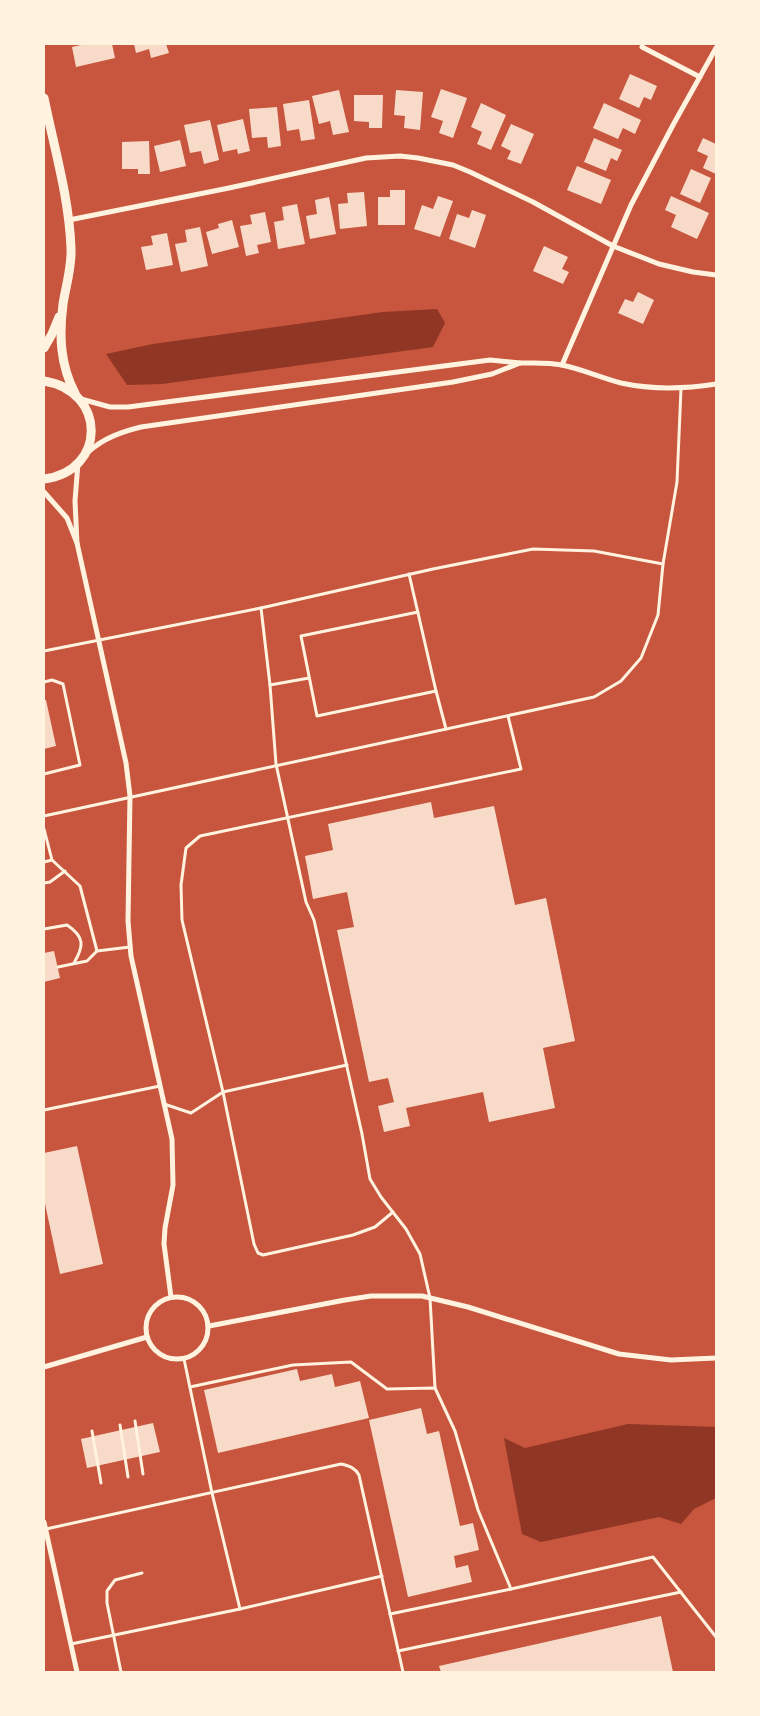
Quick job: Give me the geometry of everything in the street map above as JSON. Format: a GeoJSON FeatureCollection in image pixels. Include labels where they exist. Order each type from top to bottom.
{"type":"FeatureCollection","features":[{"type":"Feature","properties":{"kind":"street"},"geometry":{"type":"LineString","coordinates":[[642,47],[700,77]]}},
{"type":"Feature","properties":{"kind":"street"},"geometry":{"type":"LineString","coordinates":[[562,365],[612,246],[649,168],[716,48]]}},
{"type":"Feature","properties":{"kind":"street"},"geometry":{"type":"LineString","coordinates":[[44,98],[69,220],[69,273],[60,336],[64,366],[68,380],[88,412],[91,427],[90,442],[81,460],[75,501],[77,543]]}},
{"type":"Feature","properties":{"kind":"street"},"geometry":{"type":"LineString","coordinates":[[69,220],[366,158],[400,156],[453,165],[533,202],[612,246],[660,264],[692,272],[716,275]]}},
{"type":"Feature","properties":{"kind":"street"},"geometry":{"type":"LineString","coordinates":[[44,348],[52,334],[63,305]]}},
{"type":"Feature","properties":{"kind":"street"},"geometry":{"type":"LineString","coordinates":[[44,381],[61,384],[78,396],[110,407],[490,360],[562,365],[620,383],[661,389],[680,389],[716,384]]}},
{"type":"Feature","properties":{"kind":"street"},"geometry":{"type":"LineString","coordinates":[[44,479],[55,478],[68,472],[97,444],[116,434],[141,427],[452,382],[492,374],[520,363]]}},
{"type":"Feature","properties":{"kind":"street"},"geometry":{"type":"LineString","coordinates":[[44,492],[67,518],[77,543],[124,749],[130,796],[128,921],[130,947],[172,1139],[173,1185],[164,1244],[171,1297]]}},
{"type":"Feature","properties":{"kind":"street"},"geometry":{"type":"LineString","coordinates":[[209,1326],[345,1300],[396,1295],[430,1298],[468,1307],[619,1354],[671,1360],[706,1360],[716,1358]]}},
{"type":"Feature","properties":{"kind":"street"},"geometry":{"type":"LineString","coordinates":[[171,1297],[189,1298],[197,1303],[203,1309],[209,1326],[205,1342],[194,1355],[184,1359],[167,1357],[158,1353],[151,1346],[147,1337],[146,1326],[148,1316],[153,1307],[161,1300],[171,1297]]}},
{"type":"Feature","properties":{"kind":"street"},"geometry":{"type":"LineString","coordinates":[[44,1366],[147,1337]]}},
{"type":"Feature","properties":{"kind":"street"},"geometry":{"type":"LineString","coordinates":[[44,1522],[77,1672]]}},
{"type":"Feature","properties":{"kind":"lane"},"geometry":{"type":"LineString","coordinates":[[44,816],[276,764],[594,697],[621,681],[641,658],[658,615],[663,564],[677,482],[680,389]]}},
{"type":"Feature","properties":{"kind":"lane"},"geometry":{"type":"LineString","coordinates":[[44,651],[261,608],[410,574],[533,549],[594,551],[663,564]]}},
{"type":"Feature","properties":{"kind":"lane"},"geometry":{"type":"LineString","coordinates":[[410,574],[446,729]]}},
{"type":"Feature","properties":{"kind":"lane"},"geometry":{"type":"LineString","coordinates":[[261,608],[270,685],[276,764],[306,902],[314,920],[347,1065],[370,1179],[381,1197],[406,1229],[420,1254],[430,1298],[435,1388],[455,1431],[478,1510],[511,1589]]}},
{"type":"Feature","properties":{"kind":"lane"},"geometry":{"type":"LineString","coordinates":[[418,612],[301,636],[317,716],[436,691]]}},
{"type":"Feature","properties":{"kind":"lane"},"geometry":{"type":"LineString","coordinates":[[270,685],[309,678]]}},
{"type":"Feature","properties":{"kind":"lane"},"geometry":{"type":"LineString","coordinates":[[44,682],[52,680],[63,684],[80,765],[44,774]]}},
{"type":"Feature","properties":{"kind":"lane"},"geometry":{"type":"LineString","coordinates":[[393,1212],[375,1227],[353,1235],[263,1255],[258,1252],[254,1244],[223,1092],[182,920],[181,885],[186,848],[200,836],[521,769],[508,716]]}},
{"type":"Feature","properties":{"kind":"lane"},"geometry":{"type":"LineString","coordinates":[[44,829],[52,860],[80,886],[97,951]]}},
{"type":"Feature","properties":{"kind":"lane"},"geometry":{"type":"LineString","coordinates":[[44,862],[52,860]]}},
{"type":"Feature","properties":{"kind":"lane"},"geometry":{"type":"LineString","coordinates":[[44,883],[50,882],[65,871]]}},
{"type":"Feature","properties":{"kind":"lane"},"geometry":{"type":"LineString","coordinates":[[44,929],[67,925],[77,932],[82,943],[80,953],[73,964]]}},
{"type":"Feature","properties":{"kind":"lane"},"geometry":{"type":"LineString","coordinates":[[58,967],[87,961],[97,951],[130,947]]}},
{"type":"Feature","properties":{"kind":"lane"},"geometry":{"type":"LineString","coordinates":[[164,1104],[191,1114],[223,1092],[347,1065]]}},
{"type":"Feature","properties":{"kind":"lane"},"geometry":{"type":"LineString","coordinates":[[44,1110],[160,1086]]}},
{"type":"Feature","properties":{"kind":"lane"},"geometry":{"type":"LineString","coordinates":[[184,1359],[212,1493],[240,1608]]}},
{"type":"Feature","properties":{"kind":"lane"},"geometry":{"type":"LineString","coordinates":[[190,1386],[293,1365],[351,1362],[387,1389],[435,1388]]}},
{"type":"Feature","properties":{"kind":"lane"},"geometry":{"type":"LineString","coordinates":[[134,1421],[143,1474]]}},
{"type":"Feature","properties":{"kind":"lane"},"geometry":{"type":"LineString","coordinates":[[120,1424],[128,1477]]}},
{"type":"Feature","properties":{"kind":"lane"},"geometry":{"type":"LineString","coordinates":[[92,1431],[101,1483]]}},
{"type":"Feature","properties":{"kind":"lane"},"geometry":{"type":"LineString","coordinates":[[45,1529],[342,1464],[349,1466],[356,1470],[359,1475],[403,1672]]}},
{"type":"Feature","properties":{"kind":"lane"},"geometry":{"type":"LineString","coordinates":[[390,1614],[511,1589],[653,1556],[716,1636]]}},
{"type":"Feature","properties":{"kind":"lane"},"geometry":{"type":"LineString","coordinates":[[121,1672],[106,1603],[107,1590],[115,1580],[142,1573]]}},
{"type":"Feature","properties":{"kind":"lane"},"geometry":{"type":"LineString","coordinates":[[71,1644],[382,1576]]}},
{"type":"Feature","properties":{"kind":"lane"},"geometry":{"type":"LineString","coordinates":[[398,1651],[681,1592]]}},
{"type":"Feature","properties":{"kind":"shaded area"},"geometry":{"type":"Polygon","coordinates":[[[437,309],[445,323],[433,347],[162,384],[127,385],[106,354],[153,344],[383,312],[437,309]]]}},
{"type":"Feature","properties":{"kind":"shaded area"},"geometry":{"type":"Polygon","coordinates":[[[628,1424],[716,1427],[716,1498],[694,1509],[681,1524],[659,1517],[541,1542],[522,1534],[504,1438],[525,1448],[628,1424]]]}},
{"type":"Feature","properties":{"kind":"building"},"geometry":{"type":"Polygon","coordinates":[[[85,44],[112,44],[115,58],[76,67],[72,47],[85,44]]]}},
{"type":"Feature","properties":{"kind":"building"},"geometry":{"type":"Polygon","coordinates":[[[134,44],[166,44],[169,53],[151,58],[149,49],[136,53],[134,44]]]}},
{"type":"Feature","properties":{"kind":"building"},"geometry":{"type":"Polygon","coordinates":[[[630,74],[657,86],[651,100],[644,97],[639,108],[619,99],[630,74]]]}},
{"type":"Feature","properties":{"kind":"building"},"geometry":{"type":"Polygon","coordinates":[[[441,89],[467,98],[453,138],[439,133],[443,121],[431,117],[441,89]]]}},
{"type":"Feature","properties":{"kind":"building"},"geometry":{"type":"Polygon","coordinates":[[[339,90],[349,132],[333,135],[330,121],[319,124],[312,96],[339,90]]]}},
{"type":"Feature","properties":{"kind":"building"},"geometry":{"type":"Polygon","coordinates":[[[396,90],[423,92],[420,130],[404,128],[405,116],[394,115],[396,90]]]}},
{"type":"Feature","properties":{"kind":"building"},"geometry":{"type":"Polygon","coordinates":[[[354,95],[383,95],[382,128],[369,128],[369,122],[354,121],[354,95]]]}},
{"type":"Feature","properties":{"kind":"building"},"geometry":{"type":"Polygon","coordinates":[[[309,100],[315,139],[301,141],[299,129],[287,131],[283,104],[309,100]]]}},
{"type":"Feature","properties":{"kind":"building"},"geometry":{"type":"Polygon","coordinates":[[[481,103],[506,115],[491,150],[477,144],[482,132],[471,127],[481,103]]]}},
{"type":"Feature","properties":{"kind":"building"},"geometry":{"type":"Polygon","coordinates":[[[604,103],[641,120],[635,134],[623,128],[618,139],[593,128],[604,103]]]}},
{"type":"Feature","properties":{"kind":"building"},"geometry":{"type":"Polygon","coordinates":[[[277,107],[281,146],[268,148],[267,137],[252,138],[249,109],[277,107]]]}},
{"type":"Feature","properties":{"kind":"building"},"geometry":{"type":"Polygon","coordinates":[[[243,119],[250,151],[238,154],[237,149],[223,152],[217,125],[243,119]]]}},
{"type":"Feature","properties":{"kind":"building"},"geometry":{"type":"Polygon","coordinates":[[[210,120],[219,160],[204,164],[201,151],[190,153],[184,125],[210,120]]]}},
{"type":"Feature","properties":{"kind":"building"},"geometry":{"type":"Polygon","coordinates":[[[511,124],[534,134],[521,164],[507,159],[511,151],[501,146],[511,124]]]}},
{"type":"Feature","properties":{"kind":"building"},"geometry":{"type":"Polygon","coordinates":[[[594,138],[622,150],[617,161],[611,158],[606,171],[584,162],[594,138]]]}},
{"type":"Feature","properties":{"kind":"building"},"geometry":{"type":"Polygon","coordinates":[[[703,138],[716,144],[716,174],[703,168],[708,156],[697,151],[703,138]]]}},
{"type":"Feature","properties":{"kind":"building"},"geometry":{"type":"Polygon","coordinates":[[[180,140],[186,166],[160,172],[154,146],[180,140]]]}},
{"type":"Feature","properties":{"kind":"building"},"geometry":{"type":"Polygon","coordinates":[[[149,141],[150,174],[138,174],[138,169],[122,169],[122,142],[149,141]]]}},
{"type":"Feature","properties":{"kind":"building"},"geometry":{"type":"Polygon","coordinates":[[[577,166],[611,180],[601,204],[567,190],[577,166]]]}},
{"type":"Feature","properties":{"kind":"building"},"geometry":{"type":"Polygon","coordinates":[[[691,169],[711,178],[700,203],[680,194],[691,169]]]}},
{"type":"Feature","properties":{"kind":"building"},"geometry":{"type":"Polygon","coordinates":[[[390,190],[405,190],[405,225],[378,225],[378,197],[390,197],[390,190]]]}},
{"type":"Feature","properties":{"kind":"building"},"geometry":{"type":"Polygon","coordinates":[[[364,192],[367,226],[340,229],[338,204],[348,203],[347,193],[364,192]]]}},
{"type":"Feature","properties":{"kind":"building"},"geometry":{"type":"Polygon","coordinates":[[[438,196],[453,201],[440,237],[414,229],[422,205],[433,209],[438,196]]]}},
{"type":"Feature","properties":{"kind":"building"},"geometry":{"type":"Polygon","coordinates":[[[671,196],[709,213],[697,239],[671,227],[676,215],[665,210],[671,196]]]}},
{"type":"Feature","properties":{"kind":"building"},"geometry":{"type":"Polygon","coordinates":[[[329,197],[336,234],[310,239],[306,216],[317,214],[315,200],[329,197]]]}},
{"type":"Feature","properties":{"kind":"building"},"geometry":{"type":"Polygon","coordinates":[[[297,204],[305,244],[278,249],[274,222],[284,220],[282,207],[297,204]]]}},
{"type":"Feature","properties":{"kind":"building"},"geometry":{"type":"Polygon","coordinates":[[[472,210],[486,215],[475,248],[449,239],[457,214],[469,218],[472,210]]]}},
{"type":"Feature","properties":{"kind":"building"},"geometry":{"type":"Polygon","coordinates":[[[265,212],[271,242],[257,245],[259,253],[246,256],[240,226],[252,224],[250,215],[265,212]]]}},
{"type":"Feature","properties":{"kind":"building"},"geometry":{"type":"Polygon","coordinates":[[[232,220],[239,247],[212,254],[206,232],[219,228],[218,224],[232,220]]]}},
{"type":"Feature","properties":{"kind":"building"},"geometry":{"type":"Polygon","coordinates":[[[200,227],[208,266],[181,272],[175,244],[187,242],[185,230],[200,227]]]}},
{"type":"Feature","properties":{"kind":"building"},"geometry":{"type":"Polygon","coordinates":[[[167,233],[173,265],[146,270],[141,247],[153,245],[151,236],[167,233]]]}},
{"type":"Feature","properties":{"kind":"building"},"geometry":{"type":"Polygon","coordinates":[[[544,246],[568,257],[562,269],[569,272],[563,284],[533,271],[544,246]]]}},
{"type":"Feature","properties":{"kind":"building"},"geometry":{"type":"Polygon","coordinates":[[[638,292],[654,300],[643,324],[618,313],[625,299],[633,302],[638,292]]]}},
{"type":"Feature","properties":{"kind":"building"},"geometry":{"type":"Polygon","coordinates":[[[44,700],[46,700],[56,746],[44,749],[44,700]]]}},
{"type":"Feature","properties":{"kind":"building"},"geometry":{"type":"Polygon","coordinates":[[[431,802],[434,818],[494,806],[515,905],[546,898],[575,1041],[543,1048],[555,1108],[489,1122],[483,1092],[406,1108],[410,1126],[384,1132],[378,1106],[394,1102],[388,1078],[369,1082],[337,930],[354,927],[347,892],[313,899],[305,856],[333,850],[328,824],[431,802]]]}},
{"type":"Feature","properties":{"kind":"building"},"geometry":{"type":"Polygon","coordinates":[[[54,951],[60,978],[44,982],[44,953],[54,951]]]}},
{"type":"Feature","properties":{"kind":"building"},"geometry":{"type":"Polygon","coordinates":[[[77,1146],[103,1264],[60,1274],[44,1199],[44,1153],[77,1146]]]}},
{"type":"Feature","properties":{"kind":"building"},"geometry":{"type":"Polygon","coordinates":[[[297,1369],[300,1381],[332,1374],[335,1387],[360,1381],[369,1418],[218,1453],[204,1390],[297,1369]]]}},
{"type":"Feature","properties":{"kind":"building"},"geometry":{"type":"Polygon","coordinates":[[[421,1408],[427,1434],[439,1431],[460,1526],[473,1523],[479,1550],[454,1556],[456,1568],[468,1565],[472,1582],[408,1597],[369,1420],[421,1408]]]}},
{"type":"Feature","properties":{"kind":"building"},"geometry":{"type":"Polygon","coordinates":[[[153,1423],[160,1452],[87,1468],[81,1439],[153,1423]]]}},
{"type":"Feature","properties":{"kind":"building"},"geometry":{"type":"Polygon","coordinates":[[[661,1616],[673,1672],[441,1672],[439,1666],[661,1616]]]}}]}
